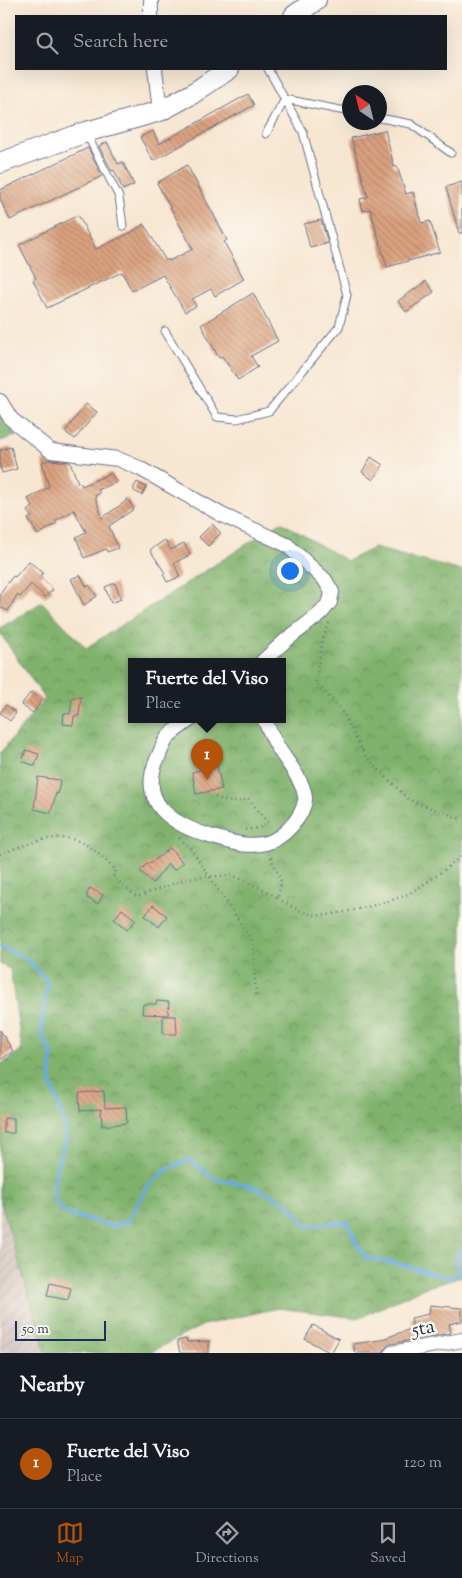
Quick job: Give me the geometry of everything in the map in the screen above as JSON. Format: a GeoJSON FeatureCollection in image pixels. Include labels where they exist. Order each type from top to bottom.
{"type":"FeatureCollection","features":[{"type":"Feature","properties":{"kind":"street"},"geometry":{"type":"LineString","coordinates":[[151,0],[151,15]]}},
{"type":"Feature","properties":{"kind":"street"},"geometry":{"type":"LineString","coordinates":[[295,15],[316,0]]}},
{"type":"Feature","properties":{"kind":"street"},"geometry":{"type":"LineString","coordinates":[[156,70],[160,111]]}},
{"type":"Feature","properties":{"kind":"street"},"geometry":{"type":"LineString","coordinates":[[0,163],[86,132],[160,111],[192,94],[228,70]]}},
{"type":"Feature","properties":{"kind":"street"},"geometry":{"type":"LineString","coordinates":[[0,401],[11,419],[51,451],[118,460],[139,468],[222,515],[287,545],[321,576],[332,592],[330,602],[321,613],[266,658]]}},
{"type":"Feature","properties":{"kind":"street"},"geometry":{"type":"LineString","coordinates":[[186,723],[168,737],[154,763],[151,777],[151,792],[157,805],[170,817],[202,833],[233,843],[253,845],[267,843],[290,826],[302,811],[305,798],[302,787],[278,748],[266,723]]}},
{"type":"Feature","properties":{"kind":"street","name":"5ta"},"geometry":{"type":"LineString","coordinates":[[392,1353],[462,1340]]}},
{"type":"Feature","properties":{"kind":"lane"},"geometry":{"type":"LineString","coordinates":[[165,331],[216,417],[237,419],[269,411],[340,327],[347,295],[303,132],[269,70]]}},
{"type":"Feature","properties":{"kind":"lane"},"geometry":{"type":"LineString","coordinates":[[285,99],[342,110]]}},
{"type":"Feature","properties":{"kind":"lane"},"geometry":{"type":"LineString","coordinates":[[266,134],[285,99]]}},
{"type":"Feature","properties":{"kind":"lane"},"geometry":{"type":"LineString","coordinates":[[387,119],[411,124],[452,153]]}},
{"type":"Feature","properties":{"kind":"lane"},"geometry":{"type":"LineString","coordinates":[[86,132],[119,197],[122,226]]}},
{"type":"Feature","properties":{"kind":"path"},"geometry":{"type":"LineString","coordinates":[[331,618],[322,641],[316,684],[340,708],[366,757],[409,800],[462,819]]}},
{"type":"Feature","properties":{"kind":"path"},"geometry":{"type":"LineString","coordinates":[[216,797],[229,802],[242,802],[248,798],[268,823],[259,828],[242,830],[236,834],[233,843]]}},
{"type":"Feature","properties":{"kind":"path"},"geometry":{"type":"LineString","coordinates":[[0,854],[33,843],[62,837],[83,843],[116,870],[112,877],[137,897],[189,878],[232,875],[259,887],[297,910],[318,915],[350,911],[406,895],[452,865],[462,855]]}},
{"type":"Feature","properties":{"kind":"path"},"geometry":{"type":"LineString","coordinates":[[178,838],[191,849],[253,942],[256,995]]}},
{"type":"Feature","properties":{"kind":"path"},"geometry":{"type":"LineString","coordinates":[[267,843],[270,857],[281,880],[278,898]]}},
{"type":"Feature","properties":{"kind":"shaded area"},"geometry":{"type":"Polygon","coordinates":[[[0,1199],[46,1353],[0,1353],[0,1199]]]}},
{"type":"Feature","properties":{"kind":"green space"},"geometry":{"type":"Polygon","coordinates":[[[0,410],[16,436],[0,441],[0,410]]]}},
{"type":"Feature","properties":{"kind":"green space"},"geometry":{"type":"Polygon","coordinates":[[[281,522],[347,561],[374,548],[462,571],[462,1277],[424,1288],[358,1318],[278,1308],[203,1325],[149,1353],[46,1353],[0,1199],[0,1065],[22,1050],[10,969],[0,964],[0,753],[45,699],[0,633],[0,628],[42,602],[86,648],[281,522]]]}},
{"type":"Feature","properties":{"kind":"building"},"geometry":{"type":"Polygon","coordinates":[[[248,94],[254,105],[153,161],[140,137],[153,131],[159,144],[248,94]]]}},
{"type":"Feature","properties":{"kind":"building"},"geometry":{"type":"Polygon","coordinates":[[[385,130],[394,167],[397,166],[406,194],[413,192],[421,223],[430,221],[440,252],[387,267],[370,209],[363,211],[360,199],[368,197],[351,138],[385,130]]]}},
{"type":"Feature","properties":{"kind":"building"},"geometry":{"type":"Polygon","coordinates":[[[107,142],[118,164],[123,162],[134,185],[123,190],[114,170],[112,171],[99,146],[107,142]]]}},
{"type":"Feature","properties":{"kind":"building"},"geometry":{"type":"Polygon","coordinates":[[[88,148],[102,176],[10,220],[0,199],[0,190],[88,148]]]}},
{"type":"Feature","properties":{"kind":"building"},"geometry":{"type":"Polygon","coordinates":[[[187,165],[227,240],[224,242],[244,279],[215,296],[211,289],[192,299],[196,306],[185,312],[163,275],[132,291],[122,272],[47,308],[33,280],[36,278],[19,245],[78,215],[96,249],[132,232],[144,224],[166,261],[168,259],[169,261],[193,249],[157,183],[187,165]]]}},
{"type":"Feature","properties":{"kind":"building"},"geometry":{"type":"Polygon","coordinates":[[[462,182],[462,233],[459,233],[446,187],[462,182]]]}},
{"type":"Feature","properties":{"kind":"building"},"geometry":{"type":"Polygon","coordinates":[[[321,220],[328,243],[310,248],[304,224],[321,220]]]}},
{"type":"Feature","properties":{"kind":"building"},"geometry":{"type":"Polygon","coordinates":[[[426,281],[434,292],[406,312],[398,301],[426,281]]]}},
{"type":"Feature","properties":{"kind":"building"},"geometry":{"type":"Polygon","coordinates":[[[253,293],[278,341],[251,356],[258,367],[238,380],[222,356],[219,358],[201,325],[253,293]]]}},
{"type":"Feature","properties":{"kind":"building"},"geometry":{"type":"Polygon","coordinates":[[[86,404],[97,412],[75,439],[65,432],[86,404]]]}},
{"type":"Feature","properties":{"kind":"building"},"geometry":{"type":"Polygon","coordinates":[[[11,447],[17,469],[2,473],[0,450],[11,447]]]}},
{"type":"Feature","properties":{"kind":"building"},"geometry":{"type":"Polygon","coordinates":[[[371,457],[383,465],[373,480],[362,472],[371,457]]]}},
{"type":"Feature","properties":{"kind":"building"},"geometry":{"type":"Polygon","coordinates":[[[49,460],[70,462],[78,483],[80,482],[82,486],[111,473],[117,482],[98,490],[100,493],[95,496],[102,518],[125,502],[127,498],[134,509],[109,526],[118,548],[107,552],[106,549],[84,558],[76,537],[86,532],[74,510],[55,521],[57,523],[38,535],[28,519],[32,517],[27,511],[33,507],[28,499],[49,487],[42,462],[49,460]]]}},
{"type":"Feature","properties":{"kind":"building"},"geometry":{"type":"Polygon","coordinates":[[[137,482],[146,487],[142,495],[134,491],[137,482]]]}},
{"type":"Feature","properties":{"kind":"building"},"geometry":{"type":"Polygon","coordinates":[[[212,524],[221,533],[208,546],[199,537],[212,524]]]}},
{"type":"Feature","properties":{"kind":"building"},"geometry":{"type":"Polygon","coordinates":[[[165,540],[171,550],[184,543],[190,555],[174,563],[180,577],[167,582],[163,574],[165,573],[150,550],[165,540]]]}},
{"type":"Feature","properties":{"kind":"building"},"geometry":{"type":"Polygon","coordinates":[[[29,561],[43,573],[40,576],[53,590],[45,597],[31,584],[20,597],[17,595],[8,611],[0,607],[0,593],[13,576],[15,577],[29,561]]]}},
{"type":"Feature","properties":{"kind":"building"},"geometry":{"type":"Polygon","coordinates":[[[80,575],[87,587],[89,585],[97,596],[84,605],[71,579],[80,575]]]}},
{"type":"Feature","properties":{"kind":"building"},"geometry":{"type":"Polygon","coordinates":[[[115,583],[121,599],[111,603],[105,587],[115,583]]]}},
{"type":"Feature","properties":{"kind":"building"},"geometry":{"type":"Polygon","coordinates":[[[31,692],[42,700],[33,713],[21,705],[31,692]]]}},
{"type":"Feature","properties":{"kind":"building"},"geometry":{"type":"Polygon","coordinates":[[[72,697],[81,697],[79,716],[74,716],[73,725],[63,724],[64,713],[70,714],[72,697]]]}},
{"type":"Feature","properties":{"kind":"building"},"geometry":{"type":"Polygon","coordinates":[[[6,705],[16,713],[10,721],[0,713],[6,705]]]}},
{"type":"Feature","properties":{"kind":"building"},"geometry":{"type":"Polygon","coordinates":[[[26,750],[39,754],[35,766],[22,761],[26,750]]]}},
{"type":"Feature","properties":{"kind":"building"},"geometry":{"type":"Polygon","coordinates":[[[217,766],[222,789],[196,794],[192,772],[217,766]]]}},
{"type":"Feature","properties":{"kind":"building"},"geometry":{"type":"Polygon","coordinates":[[[38,777],[60,780],[58,794],[56,793],[51,813],[34,809],[38,777]]]}},
{"type":"Feature","properties":{"kind":"building"},"geometry":{"type":"Polygon","coordinates":[[[170,848],[183,863],[174,870],[168,864],[153,883],[140,871],[149,862],[151,863],[170,848]]]}},
{"type":"Feature","properties":{"kind":"building"},"geometry":{"type":"Polygon","coordinates":[[[90,888],[103,895],[98,904],[87,898],[90,888]]]}},
{"type":"Feature","properties":{"kind":"building"},"geometry":{"type":"Polygon","coordinates":[[[153,905],[167,916],[159,927],[145,916],[153,905]]]}},
{"type":"Feature","properties":{"kind":"building"},"geometry":{"type":"Polygon","coordinates":[[[122,909],[136,920],[127,930],[114,919],[122,909]]]}},
{"type":"Feature","properties":{"kind":"building"},"geometry":{"type":"Polygon","coordinates":[[[157,1001],[169,1002],[168,1015],[142,1014],[143,1004],[156,1004],[157,1001]]]}},
{"type":"Feature","properties":{"kind":"building"},"geometry":{"type":"Polygon","coordinates":[[[163,1016],[176,1016],[177,1034],[163,1034],[163,1016]]]}},
{"type":"Feature","properties":{"kind":"building"},"geometry":{"type":"Polygon","coordinates":[[[0,1030],[13,1051],[0,1060],[0,1030]]]}},
{"type":"Feature","properties":{"kind":"building"},"geometry":{"type":"Polygon","coordinates":[[[104,1091],[105,1108],[126,1107],[127,1123],[102,1126],[101,1109],[80,1111],[79,1093],[104,1091]]]}},
{"type":"Feature","properties":{"kind":"building"},"geometry":{"type":"Polygon","coordinates":[[[4,1118],[14,1118],[14,1133],[4,1133],[4,1118]]]}},
{"type":"Feature","properties":{"kind":"building"},"geometry":{"type":"Polygon","coordinates":[[[50,1283],[71,1288],[68,1300],[47,1296],[50,1283]]]}},
{"type":"Feature","properties":{"kind":"building"},"geometry":{"type":"Polygon","coordinates":[[[430,1305],[462,1308],[462,1321],[449,1324],[451,1333],[390,1344],[383,1353],[355,1353],[353,1344],[380,1340],[413,1328],[411,1318],[429,1314],[430,1305]]]}},
{"type":"Feature","properties":{"kind":"building"},"geometry":{"type":"Polygon","coordinates":[[[313,1325],[339,1339],[331,1353],[305,1339],[313,1325]]]}},
{"type":"Feature","properties":{"kind":"building"},"geometry":{"type":"Polygon","coordinates":[[[186,1339],[187,1342],[209,1341],[209,1353],[180,1353],[177,1341],[186,1339]]]}},
{"type":"Feature","properties":{"kind":"waterway"},"geometry":{"type":"LineString","coordinates":[[0,947],[26,958],[48,982],[41,1033],[52,1054],[50,1081],[64,1125],[66,1139],[58,1162],[53,1189],[56,1204],[67,1214],[112,1226],[129,1221],[140,1199],[152,1182],[168,1169],[190,1160],[215,1179],[252,1186],[287,1203],[306,1226],[348,1222],[365,1258],[398,1264],[451,1278],[457,1275],[457,1255],[462,1251]]}},
{"type":"Feature","properties":{"kind":"place","name":"Fuerte del Viso"},"geometry":{"type":"Point","coordinates":[207,780]}}]}
